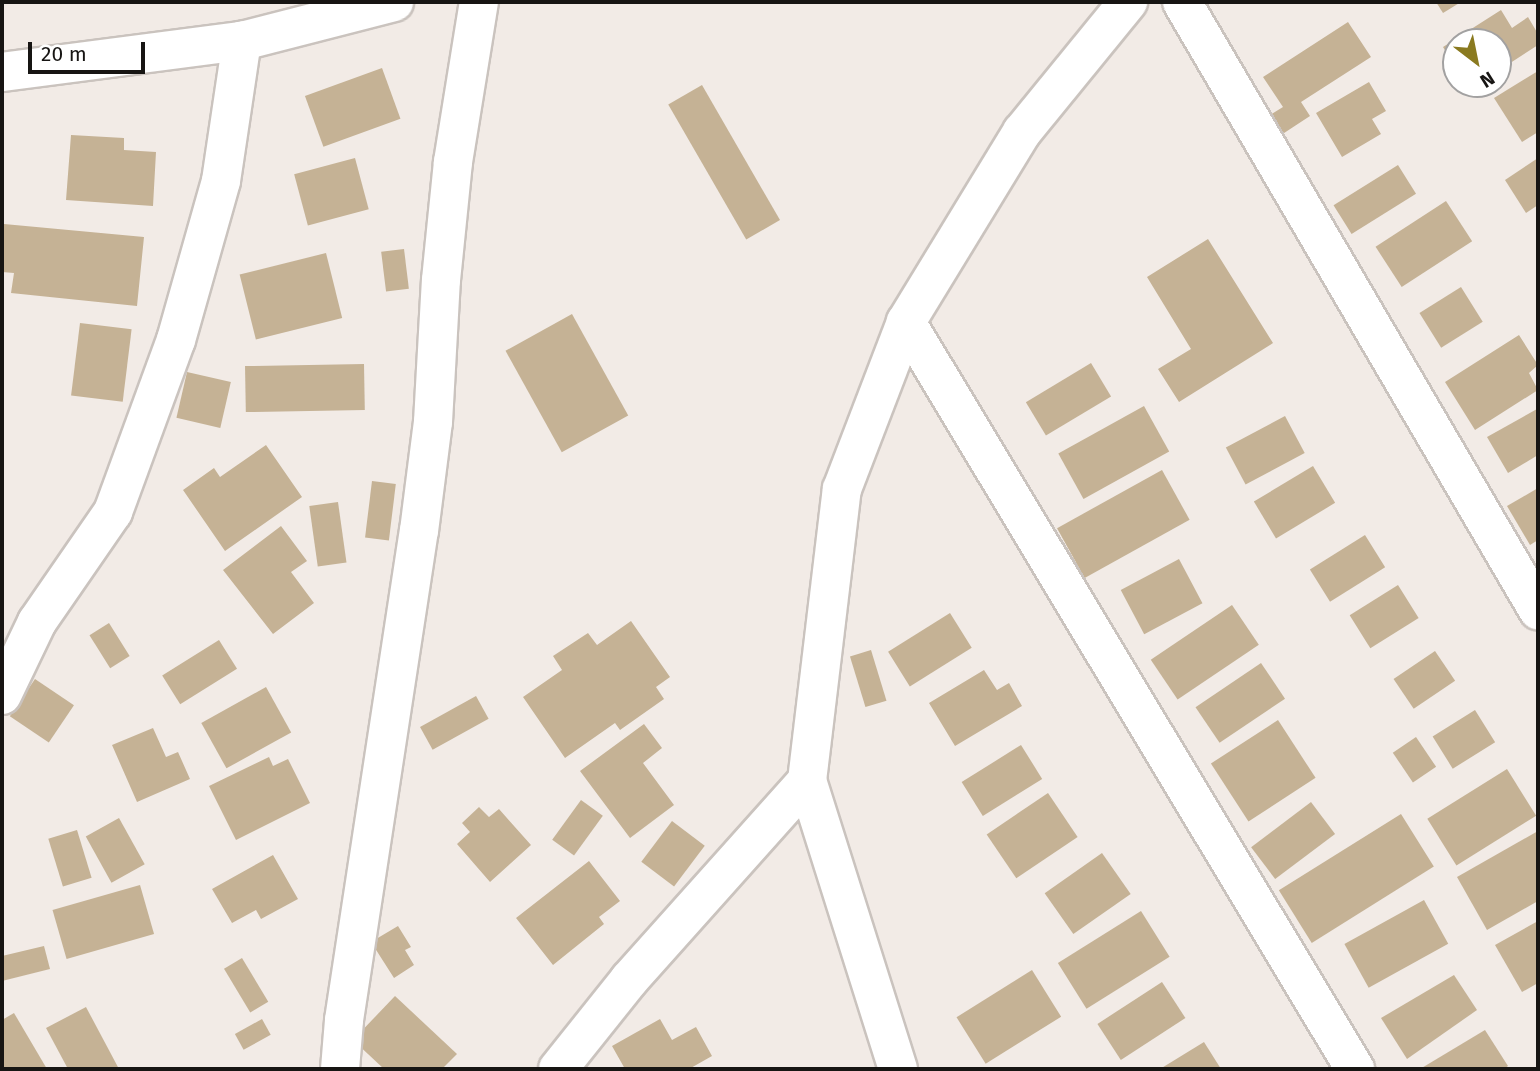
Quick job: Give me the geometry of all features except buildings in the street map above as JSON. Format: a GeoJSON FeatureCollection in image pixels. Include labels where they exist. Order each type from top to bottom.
{"type":"FeatureCollection","features":[{"type":"Feature","properties":{"kind":"street"},"geometry":{"type":"LineString","coordinates":[[2,72],[242,41],[394,2]]}},
{"type":"Feature","properties":{"kind":"street"},"geometry":{"type":"LineString","coordinates":[[340,1069],[379,779],[399,670],[419,531],[433,422],[441,280],[453,162],[479,2]]}},
{"type":"Feature","properties":{"kind":"street"},"geometry":{"type":"LineString","coordinates":[[898,1069],[807,781],[842,489],[906,322],[1022,132],[1128,2]]}},
{"type":"Feature","properties":{"kind":"street"},"geometry":{"type":"LineString","coordinates":[[1181,2],[1538,610]]}},
{"type":"Feature","properties":{"kind":"street"},"geometry":{"type":"LineString","coordinates":[[2,695],[37,622],[113,512],[176,340],[221,181],[242,41]]}},
{"type":"Feature","properties":{"kind":"street"},"geometry":{"type":"LineString","coordinates":[[906,322],[1355,1069]]}},
{"type":"Feature","properties":{"kind":"street"},"geometry":{"type":"LineString","coordinates":[[558,1069],[629,980],[807,781]]}}]}
